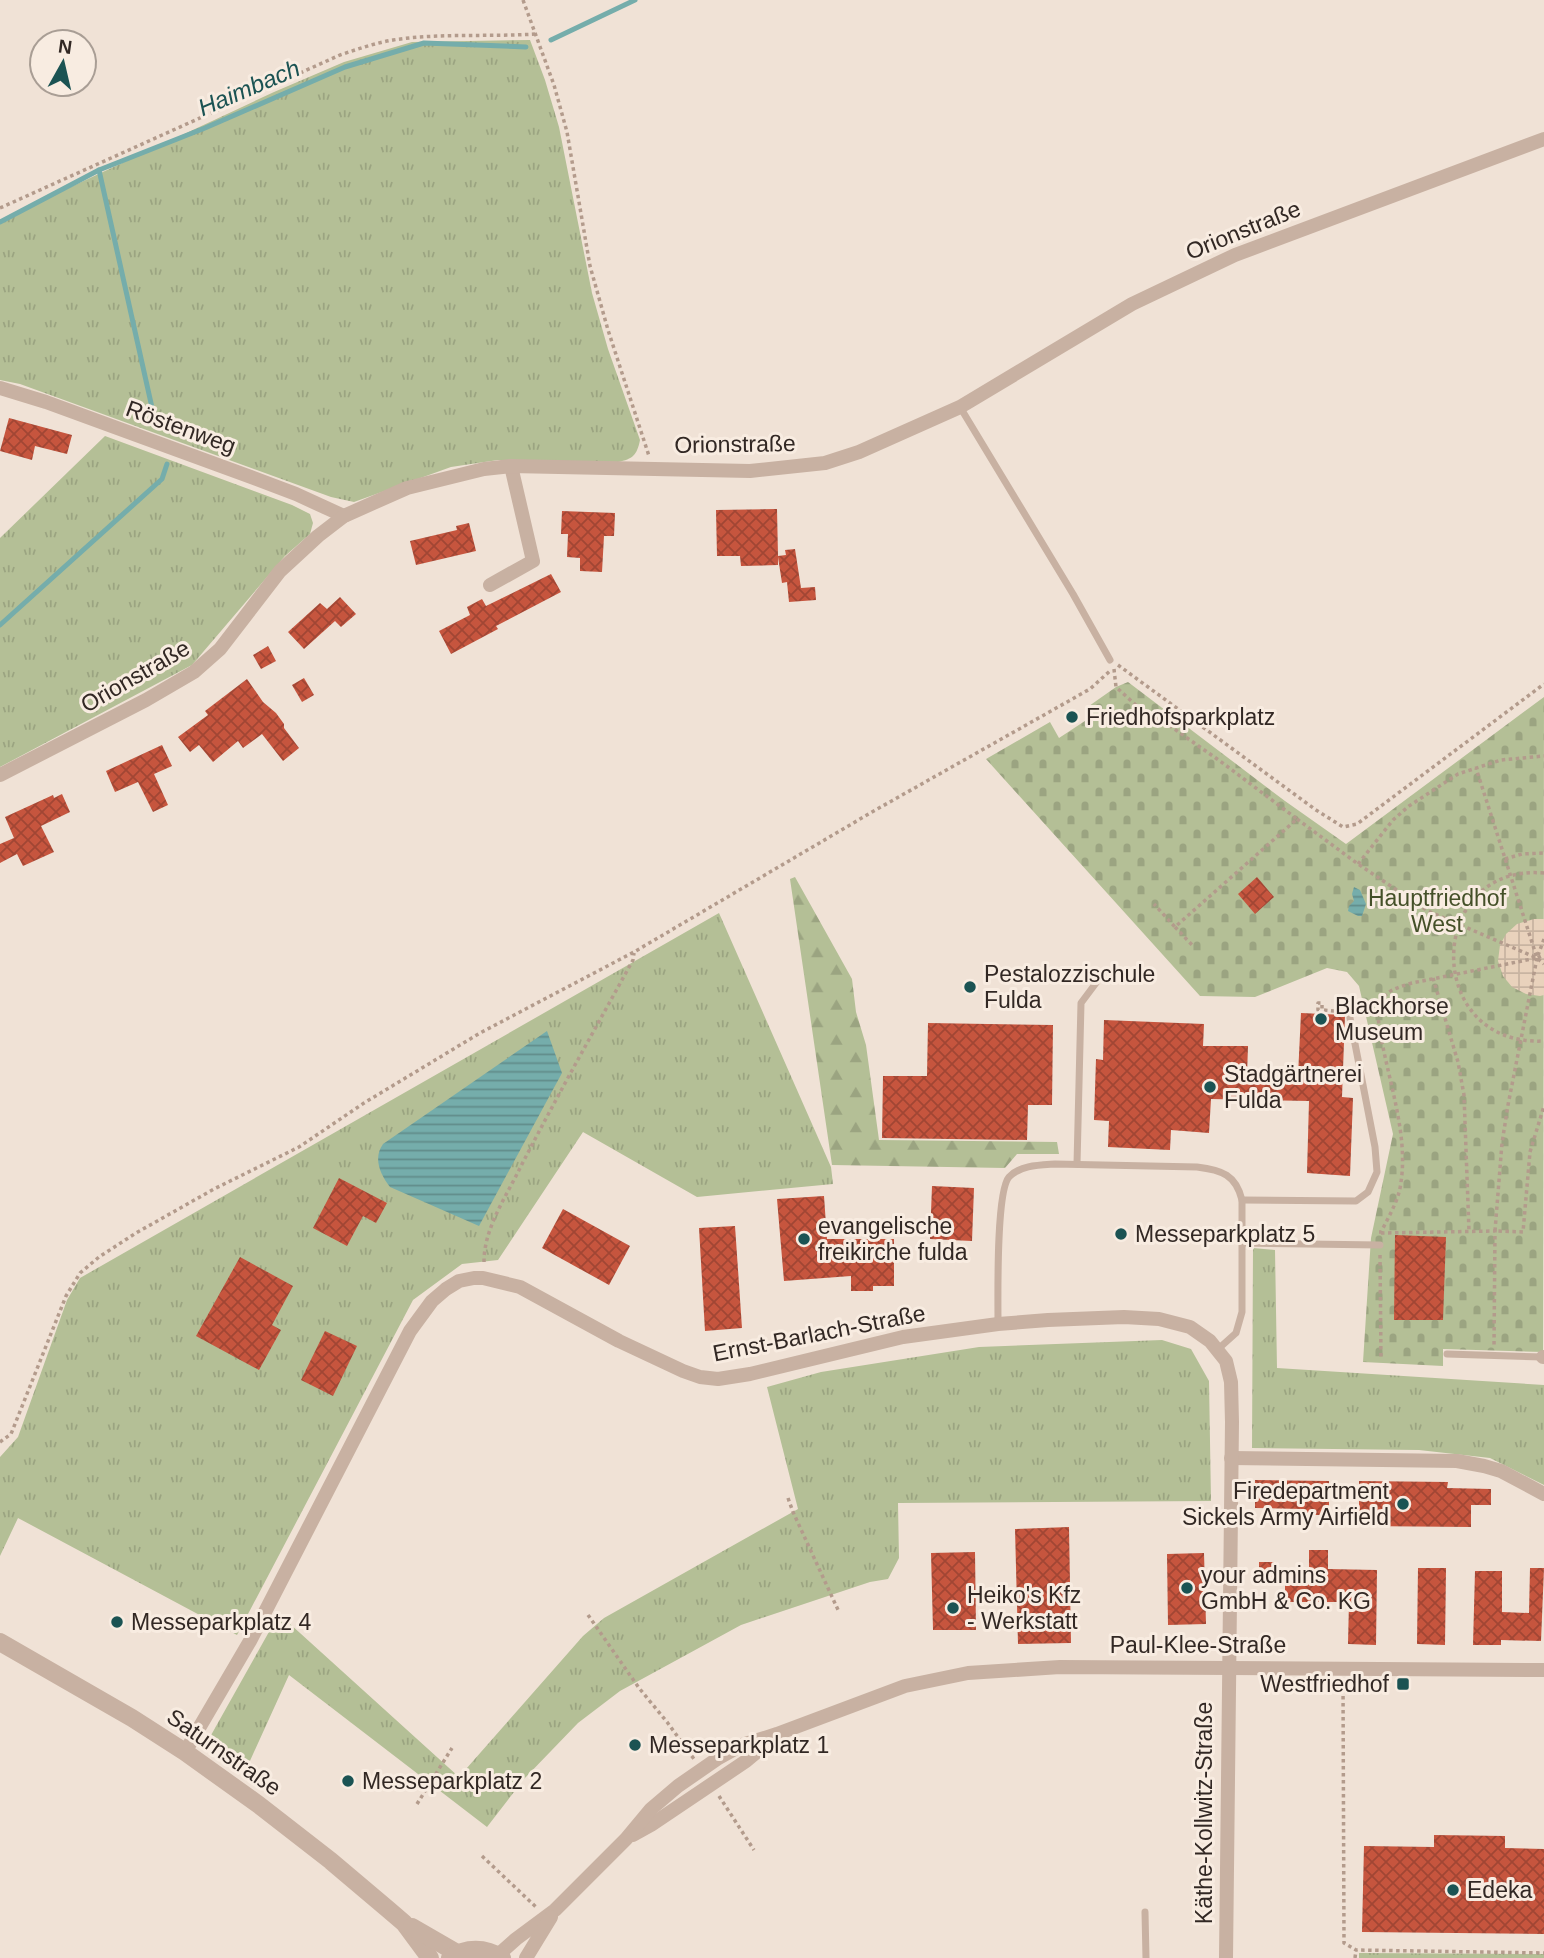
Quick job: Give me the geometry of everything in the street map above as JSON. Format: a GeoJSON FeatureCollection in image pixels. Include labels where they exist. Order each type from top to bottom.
{"type":"FeatureCollection","features":[{"type":"Feature","properties":{"kind":"street","name":"Orionstraße"},"geometry":{"type":"LineString","coordinates":[[0,775],[146,700],[194,672],[220,649],[280,570],[318,536],[344,516],[407,488],[484,468],[512,466],[750,471],[825,463],[859,452],[960,407],[1132,304],[1235,255],[1544,139]]}},
{"type":"Feature","properties":{"kind":"street","name":"Röstenweg"},"geometry":{"type":"LineString","coordinates":[[0,388],[46,402],[251,477],[344,516]]}},
{"type":"Feature","properties":{"kind":"street"},"geometry":{"type":"LineString","coordinates":[[490,584],[533,561],[512,466]]}},
{"type":"Feature","properties":{"kind":"street","name":"Ernst-Barlach-Straße"},"geometry":{"type":"LineString","coordinates":[[185,1752],[250,1641],[410,1331],[432,1301],[446,1289],[459,1281],[474,1278],[520,1287],[683,1371],[718,1379],[750,1374],[903,1337],[998,1324],[1124,1317],[1159,1319],[1190,1327],[1210,1341],[1226,1361],[1231,1382],[1228,1668]]}},
{"type":"Feature","properties":{"kind":"street"},"geometry":{"type":"LineString","coordinates":[[1231,1458],[1457,1461],[1501,1471],[1544,1494]]}},
{"type":"Feature","properties":{"kind":"street","name":"Saturnstraße"},"geometry":{"type":"LineString","coordinates":[[0,1642],[88,1690],[185,1752],[296,1833],[404,1923],[454,1956]]}},
{"type":"Feature","properties":{"kind":"street","name":"Paul-Klee-Straße"},"geometry":{"type":"LineString","coordinates":[[500,1957],[516,1939],[555,1910],[626,1839],[746,1761],[777,1734],[905,1686],[968,1673],[1060,1667],[1544,1670]]}},
{"type":"Feature","properties":{"kind":"street","name":"Käthe-Kollwitz-Straße"},"geometry":{"type":"LineString","coordinates":[[1226,1958],[1228,1668]]}},
{"type":"Feature","properties":{"kind":"street","name":"Paul-Klee-Straße"},"geometry":{"type":"LineString","coordinates":[[526,1958],[555,1910]]}},
{"type":"Feature","properties":{"kind":"street","name":"Saturnstraße"},"geometry":{"type":"LineString","coordinates":[[404,1923],[430,1958]]}},
{"type":"Feature","properties":{"kind":"street"},"geometry":{"type":"LineString","coordinates":[[454,1956],[471,1949],[485,1950],[500,1957]]}},
{"type":"Feature","properties":{"kind":"lane"},"geometry":{"type":"LineString","coordinates":[[960,407],[1112,664]]}},
{"type":"Feature","properties":{"kind":"lane"},"geometry":{"type":"LineString","coordinates":[[1077,1164],[1081,1003],[1105,971]]}},
{"type":"Feature","properties":{"kind":"lane"},"geometry":{"type":"LineString","coordinates":[[1242,1200],[1356,1201],[1368,1192],[1377,1172],[1375,1147],[1350,1018]]}},
{"type":"Feature","properties":{"kind":"lane"},"geometry":{"type":"LineString","coordinates":[[998,1324],[1001,1213],[1006,1180],[1010,1175],[1035,1166],[1077,1164],[1197,1167],[1213,1169],[1227,1175],[1239,1187],[1242,1200],[1242,1312],[1236,1333],[1217,1350]]}},
{"type":"Feature","properties":{"kind":"lane"},"geometry":{"type":"LineString","coordinates":[[1242,1243],[1380,1245]]}},
{"type":"Feature","properties":{"kind":"lane"},"geometry":{"type":"LineString","coordinates":[[1447,1353],[1544,1357]]}},
{"type":"Feature","properties":{"kind":"lane"},"geometry":{"type":"LineString","coordinates":[[1144,1912],[1146,1958]]}},
{"type":"Feature","properties":{"kind":"path"},"geometry":{"type":"LineString","coordinates":[[523,0],[554,86],[567,132],[590,266],[608,330],[649,450],[651,468]]}},
{"type":"Feature","properties":{"kind":"path"},"geometry":{"type":"LineString","coordinates":[[0,208],[368,45],[419,38],[536,34]]}},
{"type":"Feature","properties":{"kind":"path"},"geometry":{"type":"LineString","coordinates":[[1112,664],[1315,810],[1343,827],[1357,824],[1544,684]]}},
{"type":"Feature","properties":{"kind":"path"},"geometry":{"type":"LineString","coordinates":[[1112,664],[1116,687],[1138,707],[1210,754],[1357,864],[1428,911],[1536,958],[1544,964]]}},
{"type":"Feature","properties":{"kind":"path"},"geometry":{"type":"LineString","coordinates":[[0,1442],[11,1434],[66,1296],[79,1273],[99,1257],[214,1189],[299,1147],[364,1103],[480,1033],[634,952],[872,812],[1090,689],[1112,664]]}},
{"type":"Feature","properties":{"kind":"path"},"geometry":{"type":"LineString","coordinates":[[1357,864],[1381,833],[1409,806],[1458,774],[1500,760],[1544,757]]}},
{"type":"Feature","properties":{"kind":"path"},"geometry":{"type":"LineString","coordinates":[[1476,768],[1536,958]]}},
{"type":"Feature","properties":{"kind":"path"},"geometry":{"type":"LineString","coordinates":[[1175,927],[1297,819]]}},
{"type":"Feature","properties":{"kind":"path"},"geometry":{"type":"LineString","coordinates":[[1505,859],[1522,854],[1544,853]]}},
{"type":"Feature","properties":{"kind":"path"},"geometry":{"type":"LineString","coordinates":[[1544,873],[1511,876],[1480,894],[1471,903],[1459,924],[1452,953],[1454,973],[1464,999],[1481,1020],[1520,1040],[1544,1041]]}},
{"type":"Feature","properties":{"kind":"path"},"geometry":{"type":"LineString","coordinates":[[1154,904],[1194,947]]}},
{"type":"Feature","properties":{"kind":"path"},"geometry":{"type":"LineString","coordinates":[[1494,1355],[1495,1231],[1504,1129],[1536,958],[1544,939]]}},
{"type":"Feature","properties":{"kind":"path"},"geometry":{"type":"LineString","coordinates":[[483,1278],[484,1253],[491,1226],[633,960],[634,952]]}},
{"type":"Feature","properties":{"kind":"path"},"geometry":{"type":"LineString","coordinates":[[1381,1360],[1381,1232],[1398,1197],[1402,1167],[1400,1133],[1379,1026],[1379,1005],[1382,998],[1394,989],[1454,973],[1544,955]]}},
{"type":"Feature","properties":{"kind":"path"},"geometry":{"type":"LineString","coordinates":[[1433,978],[1458,1062],[1464,1095],[1469,1231]]}},
{"type":"Feature","properties":{"kind":"path"},"geometry":{"type":"LineString","coordinates":[[1381,1232],[1522,1232],[1530,1152],[1544,1107]]}},
{"type":"Feature","properties":{"kind":"path"},"geometry":{"type":"LineString","coordinates":[[788,1498],[839,1612]]}},
{"type":"Feature","properties":{"kind":"path"},"geometry":{"type":"LineString","coordinates":[[588,1615],[697,1764]]}},
{"type":"Feature","properties":{"kind":"path"},"geometry":{"type":"LineString","coordinates":[[1343,1681],[1343,1943],[1356,1950],[1544,1954]]}},
{"type":"Feature","properties":{"kind":"path"},"geometry":{"type":"LineString","coordinates":[[417,1804],[452,1748]]}},
{"type":"Feature","properties":{"kind":"path"},"geometry":{"type":"LineString","coordinates":[[715,1790],[754,1850]]}},
{"type":"Feature","properties":{"kind":"path"},"geometry":{"type":"LineString","coordinates":[[482,1856],[536,1907]]}},
{"type":"Feature","properties":{"kind":"path"},"geometry":{"type":"LineString","coordinates":[[1355,1958],[1356,1950]]}},
{"type":"Feature","properties":{"kind":"path"},"geometry":{"type":"LineString","coordinates":[[1480,1958],[1481,1952]]}},
{"type":"Feature","properties":{"kind":"green space"},"geometry":{"type":"Polygon","coordinates":[[[530,40],[559,127],[592,293],[608,349],[640,440],[636,453],[631,458],[618,462],[498,460],[451,467],[354,502],[331,497],[20,384],[0,380],[0,220],[344,62],[412,42],[530,40]]]}},
{"type":"Feature","properties":{"kind":"green space"},"geometry":{"type":"Polygon","coordinates":[[[105,436],[292,505],[310,514],[313,523],[310,534],[285,556],[192,665],[0,767],[0,538],[105,436]]]}},
{"type":"Feature","properties":{"kind":"green space","name":"Hauptfriedhof West"},"geometry":{"type":"Polygon","coordinates":[[[1128,682],[1346,844],[1544,697],[1543,1352],[1443,1349],[1443,1366],[1363,1362],[1371,1238],[1393,1134],[1359,986],[1347,972],[1327,968],[1255,997],[1200,996],[986,759],[1050,722],[1059,738],[1094,715],[1089,706],[1128,682]]]}},
{"type":"Feature","properties":{"kind":"green space"},"geometry":{"type":"Polygon","coordinates":[[[795,877],[852,979],[856,1012],[866,1045],[879,1140],[1057,1142],[1059,1154],[1017,1154],[1005,1168],[832,1165],[790,879],[795,877]]]}},
{"type":"Feature","properties":{"kind":"green space"},"geometry":{"type":"Polygon","coordinates":[[[719,913],[831,1167],[833,1184],[697,1197],[583,1132],[498,1260],[462,1264],[413,1300],[237,1635],[18,1518],[0,1556],[0,1457],[18,1437],[67,1300],[80,1278],[719,913]]]}},
{"type":"Feature","properties":{"kind":"green space"},"geometry":{"type":"Polygon","coordinates":[[[1253,1248],[1275,1250],[1277,1368],[1544,1385],[1544,1485],[1490,1458],[1419,1450],[1252,1448],[1253,1248]]]}},
{"type":"Feature","properties":{"kind":"green space"},"geometry":{"type":"Polygon","coordinates":[[[1162,1340],[1191,1349],[1209,1381],[1211,1501],[898,1503],[899,1558],[888,1579],[870,1582],[741,1625],[620,1691],[578,1723],[524,1779],[487,1827],[289,1675],[249,1763],[210,1737],[279,1614],[459,1777],[583,1636],[604,1618],[798,1509],[767,1387],[821,1372],[979,1347],[1162,1340]]]}},
{"type":"Feature","properties":{"kind":"green space"},"geometry":{"type":"Polygon","coordinates":[[[1359,1953],[1544,1954],[1544,1958],[1359,1958],[1359,1953]]]}},
{"type":"Feature","properties":{"kind":"shaded area"},"geometry":{"type":"Polygon","coordinates":[[[1544,919],[1544,995],[1540,996],[1526,994],[1512,987],[1503,976],[1498,961],[1500,945],[1506,934],[1517,924],[1544,919]]]}},
{"type":"Feature","properties":{"kind":"water"},"geometry":{"type":"Polygon","coordinates":[[[1354,887],[1360,890],[1366,904],[1362,916],[1348,911],[1354,901],[1354,887]]]}},
{"type":"Feature","properties":{"kind":"water"},"geometry":{"type":"Polygon","coordinates":[[[547,1031],[562,1073],[479,1226],[390,1187],[383,1177],[378,1160],[383,1144],[547,1031]]]}},
{"type":"Feature","properties":{"kind":"building"},"geometry":{"type":"Polygon","coordinates":[[[9,418],[72,435],[67,454],[35,446],[32,460],[0,451],[9,418]]]}},
{"type":"Feature","properties":{"kind":"building"},"geometry":{"type":"Polygon","coordinates":[[[777,509],[778,556],[786,555],[785,550],[795,549],[801,588],[815,587],[816,600],[789,602],[787,582],[782,583],[778,557],[778,565],[741,566],[740,556],[717,556],[716,510],[777,509]]]}},
{"type":"Feature","properties":{"kind":"building"},"geometry":{"type":"Polygon","coordinates":[[[562,511],[615,513],[614,536],[604,536],[602,572],[580,571],[580,558],[567,557],[568,534],[561,534],[562,511]]]}},
{"type":"Feature","properties":{"kind":"building"},"geometry":{"type":"Polygon","coordinates":[[[469,523],[476,551],[416,565],[410,541],[457,530],[456,526],[469,523]]]}},
{"type":"Feature","properties":{"kind":"building"},"geometry":{"type":"Polygon","coordinates":[[[551,574],[561,592],[496,626],[498,629],[451,654],[439,631],[470,615],[467,607],[482,599],[486,606],[551,574]]]}},
{"type":"Feature","properties":{"kind":"building"},"geometry":{"type":"Polygon","coordinates":[[[340,597],[356,614],[341,627],[335,621],[304,649],[288,632],[320,603],[327,609],[340,597]]]}},
{"type":"Feature","properties":{"kind":"building"},"geometry":{"type":"Polygon","coordinates":[[[268,646],[276,661],[261,669],[253,655],[268,646]]]}},
{"type":"Feature","properties":{"kind":"building"},"geometry":{"type":"Polygon","coordinates":[[[304,678],[314,695],[302,702],[292,685],[304,678]]]}},
{"type":"Feature","properties":{"kind":"building"},"geometry":{"type":"Polygon","coordinates":[[[247,679],[263,702],[276,713],[299,748],[283,761],[262,734],[243,748],[238,741],[213,762],[199,745],[190,752],[178,737],[208,715],[205,711],[247,679]]]}},
{"type":"Feature","properties":{"kind":"building"},"geometry":{"type":"Polygon","coordinates":[[[162,745],[172,766],[154,774],[168,805],[153,812],[138,782],[115,792],[106,771],[162,745]]]}},
{"type":"Feature","properties":{"kind":"building"},"geometry":{"type":"Polygon","coordinates":[[[62,794],[70,812],[41,826],[54,852],[23,866],[17,854],[0,863],[0,844],[14,838],[5,817],[53,795],[54,798],[62,794]]]}},
{"type":"Feature","properties":{"kind":"building"},"geometry":{"type":"Polygon","coordinates":[[[1257,877],[1274,897],[1255,914],[1238,894],[1257,877]]]}},
{"type":"Feature","properties":{"kind":"building"},"geometry":{"type":"Polygon","coordinates":[[[1301,1013],[1345,1015],[1342,1097],[1353,1098],[1350,1176],[1307,1173],[1309,1101],[1211,1099],[1209,1133],[1171,1130],[1170,1150],[1108,1147],[1109,1121],[1094,1120],[1096,1059],[1103,1060],[1104,1020],[1204,1024],[1203,1046],[1248,1046],[1247,1075],[1298,1076],[1301,1013]]]}},
{"type":"Feature","properties":{"kind":"building"},"geometry":{"type":"Polygon","coordinates":[[[928,1023],[1053,1025],[1052,1105],[1028,1105],[1027,1140],[882,1138],[883,1076],[927,1076],[928,1023]]]}},
{"type":"Feature","properties":{"kind":"building"},"geometry":{"type":"Polygon","coordinates":[[[339,1178],[387,1203],[376,1223],[363,1216],[347,1246],[313,1228],[339,1178]]]}},
{"type":"Feature","properties":{"kind":"building"},"geometry":{"type":"Polygon","coordinates":[[[932,1186],[974,1188],[972,1241],[930,1239],[932,1186]]]}},
{"type":"Feature","properties":{"kind":"building"},"geometry":{"type":"Polygon","coordinates":[[[824,1196],[827,1239],[894,1239],[894,1286],[873,1286],[873,1291],[851,1291],[851,1276],[784,1281],[777,1199],[824,1196]]]}},
{"type":"Feature","properties":{"kind":"building"},"geometry":{"type":"Polygon","coordinates":[[[563,1209],[630,1246],[609,1285],[542,1248],[563,1209]]]}},
{"type":"Feature","properties":{"kind":"building"},"geometry":{"type":"Polygon","coordinates":[[[735,1226],[742,1328],[705,1331],[699,1228],[735,1226]]]}},
{"type":"Feature","properties":{"kind":"building"},"geometry":{"type":"Polygon","coordinates":[[[1395,1235],[1446,1237],[1443,1320],[1394,1320],[1395,1235]]]}},
{"type":"Feature","properties":{"kind":"building"},"geometry":{"type":"Polygon","coordinates":[[[240,1257],[293,1286],[272,1325],[281,1330],[259,1370],[196,1336],[240,1257]]]}},
{"type":"Feature","properties":{"kind":"building"},"geometry":{"type":"Polygon","coordinates":[[[325,1331],[357,1346],[333,1396],[301,1380],[325,1331]]]}},
{"type":"Feature","properties":{"kind":"building"},"geometry":{"type":"Polygon","coordinates":[[[1255,1480],[1329,1481],[1329,1515],[1302,1515],[1303,1509],[1255,1508],[1255,1480]]]}},
{"type":"Feature","properties":{"kind":"building","name":"Firedepartment Sickels Army Airfield"},"geometry":{"type":"Polygon","coordinates":[[[1359,1481],[1448,1482],[1447,1488],[1491,1489],[1491,1505],[1471,1505],[1471,1527],[1359,1526],[1359,1481]]]}},
{"type":"Feature","properties":{"kind":"building"},"geometry":{"type":"Polygon","coordinates":[[[1069,1527],[1071,1643],[1018,1644],[1015,1529],[1069,1527]]]}},
{"type":"Feature","properties":{"kind":"building"},"geometry":{"type":"Polygon","coordinates":[[[1309,1550],[1328,1550],[1328,1569],[1377,1570],[1376,1645],[1348,1644],[1349,1602],[1285,1602],[1285,1574],[1309,1575],[1309,1550]]]}},
{"type":"Feature","properties":{"kind":"building"},"geometry":{"type":"Polygon","coordinates":[[[975,1552],[976,1630],[933,1630],[931,1553],[975,1552]]]}},
{"type":"Feature","properties":{"kind":"building"},"geometry":{"type":"Polygon","coordinates":[[[1204,1553],[1206,1624],[1168,1625],[1167,1554],[1204,1553]]]}},
{"type":"Feature","properties":{"kind":"building"},"geometry":{"type":"Polygon","coordinates":[[[1259,1562],[1277,1562],[1277,1580],[1259,1579],[1259,1562]]]}},
{"type":"Feature","properties":{"kind":"building"},"geometry":{"type":"Polygon","coordinates":[[[1418,1568],[1446,1568],[1445,1645],[1417,1644],[1418,1568]]]}},
{"type":"Feature","properties":{"kind":"building"},"geometry":{"type":"Polygon","coordinates":[[[1530,1568],[1544,1568],[1541,1641],[1501,1640],[1501,1645],[1473,1645],[1475,1571],[1502,1571],[1502,1612],[1529,1613],[1530,1568]]]}},
{"type":"Feature","properties":{"kind":"building","name":"Edeka"},"geometry":{"type":"Polygon","coordinates":[[[1434,1835],[1505,1836],[1505,1848],[1544,1849],[1544,1934],[1362,1932],[1364,1846],[1434,1847],[1434,1835]]]}},
{"type":"Feature","properties":{"kind":"waterway","name":"Haimbach"},"geometry":{"type":"LineString","coordinates":[[551,40],[635,0]]}},
{"type":"Feature","properties":{"kind":"waterway","name":"Haimbach"},"geometry":{"type":"LineString","coordinates":[[0,222],[99,170],[205,128],[345,67],[424,43],[526,47]]}},
{"type":"Feature","properties":{"kind":"waterway"},"geometry":{"type":"LineString","coordinates":[[99,170],[153,412]]}},
{"type":"Feature","properties":{"kind":"waterway"},"geometry":{"type":"LineString","coordinates":[[0,625],[162,479],[167,464]]}},
{"type":"Feature","properties":{"kind":"place","name":"Friedhofsparkplatz"},"geometry":{"type":"Point","coordinates":[1072,717]}},
{"type":"Feature","properties":{"kind":"place","name":"Pestalozzischule Fulda"},"geometry":{"type":"Point","coordinates":[970,987]}},
{"type":"Feature","properties":{"kind":"place","name":"Blackhorse Museum"},"geometry":{"type":"Point","coordinates":[1321,1019]}},
{"type":"Feature","properties":{"kind":"place","name":"Stadgärtnerei Fulda"},"geometry":{"type":"Point","coordinates":[1210,1087]}},
{"type":"Feature","properties":{"kind":"place","name":"Messeparkplatz 5"},"geometry":{"type":"Point","coordinates":[1121,1234]}},
{"type":"Feature","properties":{"kind":"place","name":"evangelische freikirche fulda"},"geometry":{"type":"Point","coordinates":[804,1239]}},
{"type":"Feature","properties":{"kind":"place","name":"Firedepartment Sickels Army Airfield"},"geometry":{"type":"Point","coordinates":[1403,1504]}},
{"type":"Feature","properties":{"kind":"place","name":"your admins GmbH & Co. KG"},"geometry":{"type":"Point","coordinates":[1187,1588]}},
{"type":"Feature","properties":{"kind":"place","name":"Heiko's Kfz - Werkstatt"},"geometry":{"type":"Point","coordinates":[953,1608]}},
{"type":"Feature","properties":{"kind":"place","name":"Messeparkplatz 4"},"geometry":{"type":"Point","coordinates":[117,1622]}},
{"type":"Feature","properties":{"kind":"place","name":"Westfriedhof"},"geometry":{"type":"Point","coordinates":[1403,1684]}},
{"type":"Feature","properties":{"kind":"place","name":"Messeparkplatz 1"},"geometry":{"type":"Point","coordinates":[635,1745]}},
{"type":"Feature","properties":{"kind":"place","name":"Messeparkplatz 2"},"geometry":{"type":"Point","coordinates":[348,1781]}},
{"type":"Feature","properties":{"kind":"place","name":"Edeka"},"geometry":{"type":"Point","coordinates":[1453,1890]}}]}
